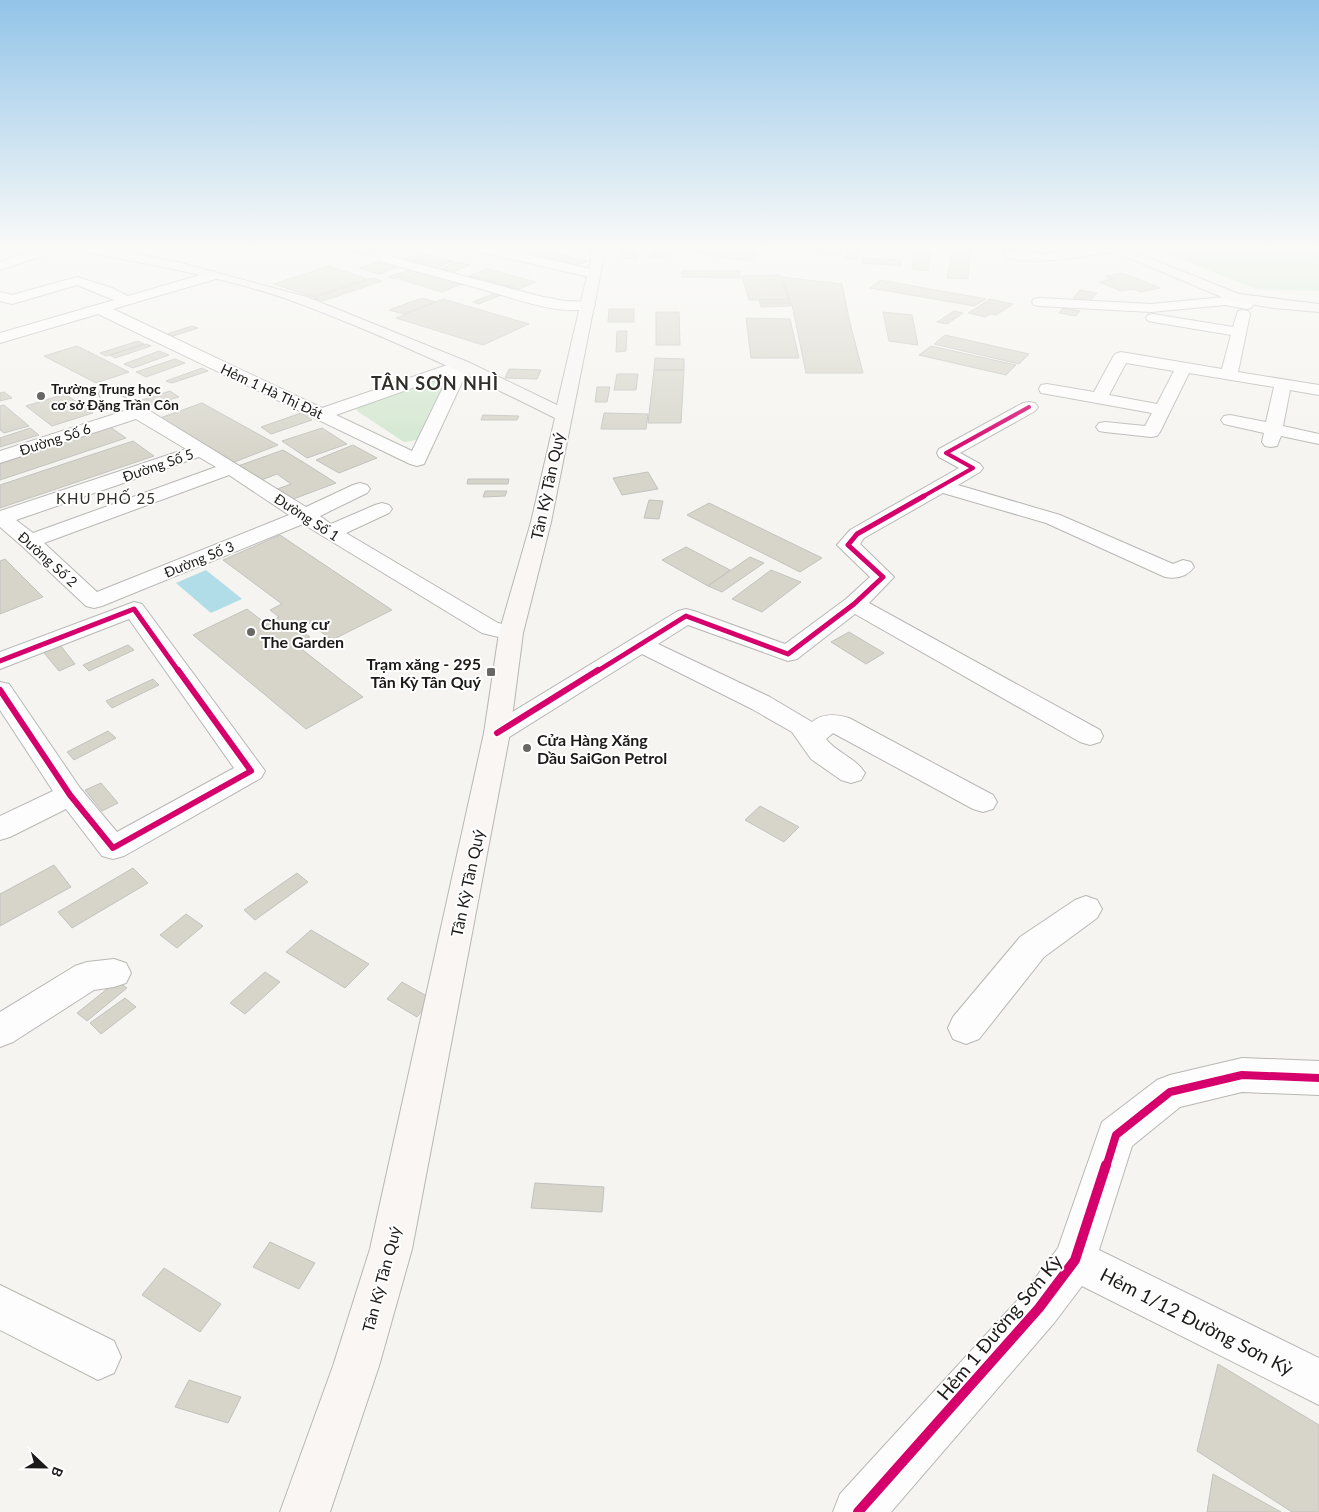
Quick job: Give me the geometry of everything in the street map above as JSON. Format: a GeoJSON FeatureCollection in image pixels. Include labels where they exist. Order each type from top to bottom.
{"type":"FeatureCollection","features":[{"type":"Feature","properties":{"kind":"main road"},"geometry":{"type":"LineString","coordinates":[[343,317],[462,365],[563,415]]}},
{"type":"Feature","properties":{"kind":"main road","name":"Tân Kỳ Tân Quý"},"geometry":{"type":"LineString","coordinates":[[305,1512],[356,1366],[391,1249],[497,733],[511,633],[541,522],[585,317]]}},
{"type":"Feature","properties":{"kind":"street"},"geometry":{"type":"LineString","coordinates":[[0,338],[74,317]]}},
{"type":"Feature","properties":{"kind":"street","name":"Hẻm 1 Hà Thị Đát"},"geometry":{"type":"LineString","coordinates":[[116,317],[418,460],[462,365]]}},
{"type":"Feature","properties":{"kind":"street"},"geometry":{"type":"LineString","coordinates":[[1147,317],[1238,332]]}},
{"type":"Feature","properties":{"kind":"street"},"geometry":{"type":"LineString","coordinates":[[1229,376],[1242,317]]}},
{"type":"Feature","properties":{"kind":"street"},"geometry":{"type":"LineString","coordinates":[[1099,399],[1121,357],[1319,390]]}},
{"type":"Feature","properties":{"kind":"street"},"geometry":{"type":"LineString","coordinates":[[322,414],[462,365]]}},
{"type":"Feature","properties":{"kind":"street"},"geometry":{"type":"LineString","coordinates":[[1105,426],[1151,432],[1183,368]]}},
{"type":"Feature","properties":{"kind":"street"},"geometry":{"type":"LineString","coordinates":[[1273,435],[1282,384]]}},
{"type":"Feature","properties":{"kind":"street"},"geometry":{"type":"LineString","coordinates":[[1046,389],[1163,410]]}},
{"type":"Feature","properties":{"kind":"street","name":"Đường Số 1"},"geometry":{"type":"LineString","coordinates":[[107,394],[231,468],[304,516],[490,628],[511,633]]}},
{"type":"Feature","properties":{"kind":"street"},"geometry":{"type":"LineString","coordinates":[[497,733],[686,616],[788,654],[854,604],[883,577],[848,545],[857,534],[973,468],[946,453],[1029,407]]}},
{"type":"Feature","properties":{"kind":"street","name":"Đường Số 6"},"geometry":{"type":"LineString","coordinates":[[0,457],[139,412]]}},
{"type":"Feature","properties":{"kind":"street"},"geometry":{"type":"LineString","coordinates":[[1230,420],[1273,435],[1319,439]]}},
{"type":"Feature","properties":{"kind":"street","name":"Đường Số 5"},"geometry":{"type":"LineString","coordinates":[[1,518],[200,450]]}},
{"type":"Feature","properties":{"kind":"street"},"geometry":{"type":"LineString","coordinates":[[30,541],[231,468]]}},
{"type":"Feature","properties":{"kind":"street"},"geometry":{"type":"LineString","coordinates":[[941,486],[1053,519],[1173,572],[1183,567]]}},
{"type":"Feature","properties":{"kind":"street","name":"Đường Số 3"},"geometry":{"type":"LineString","coordinates":[[94,601],[304,516],[360,489]]}},
{"type":"Feature","properties":{"kind":"street"},"geometry":{"type":"LineString","coordinates":[[330,532],[382,509]]}},
{"type":"Feature","properties":{"kind":"street","name":"Đường Số 2"},"geometry":{"type":"LineString","coordinates":[[1,518],[30,541],[94,601]]}},
{"type":"Feature","properties":{"kind":"street"},"geometry":{"type":"LineString","coordinates":[[854,604],[1090,736]]}},
{"type":"Feature","properties":{"kind":"street"},"geometry":{"type":"LineString","coordinates":[[0,661],[134,609],[251,771],[113,848],[70,795],[0,690]]}},
{"type":"Feature","properties":{"kind":"street"},"geometry":{"type":"LineString","coordinates":[[640,644],[761,703],[801,726],[821,752],[851,772]]}},
{"type":"Feature","properties":{"kind":"street"},"geometry":{"type":"LineString","coordinates":[[811,737],[827,724],[840,724],[983,802]]}},
{"type":"Feature","properties":{"kind":"street"},"geometry":{"type":"LineString","coordinates":[[0,829],[70,795]]}},
{"type":"Feature","properties":{"kind":"street"},"geometry":{"type":"LineString","coordinates":[[966,1028],[1032,947],[1086,909]]}},
{"type":"Feature","properties":{"kind":"street"},"geometry":{"type":"LineString","coordinates":[[0,1031],[87,976],[114,973]]}},
{"type":"Feature","properties":{"kind":"street","name":"Hẻm 1 Đường Sơn Kỳ"},"geometry":{"type":"LineString","coordinates":[[858,1512],[1039,1308],[1075,1260],[1116,1135],[1170,1092],[1242,1075],[1319,1078]]}},
{"type":"Feature","properties":{"kind":"street","name":"Hẻm 1/12 Đường Sơn Kỳ"},"geometry":{"type":"LineString","coordinates":[[1075,1260],[1319,1382]]}},
{"type":"Feature","properties":{"kind":"street"},"geometry":{"type":"LineString","coordinates":[[0,1307],[98,1357]]}},
{"type":"Feature","properties":{"kind":"green space"},"geometry":{"type":"Polygon","coordinates":[[[441,377],[449,378],[417,440],[404,442],[357,411],[358,403],[441,377]]]}},
{"type":"Feature","properties":{"kind":"water"},"geometry":{"type":"Polygon","coordinates":[[[206,570],[242,599],[211,613],[176,583],[206,570]]]}},
{"type":"Feature","properties":{"kind":"building"},"geometry":{"type":"Polygon","coordinates":[[[503,317],[529,324],[483,345],[396,318],[503,317]]]}},
{"type":"Feature","properties":{"kind":"building"},"geometry":{"type":"Polygon","coordinates":[[[608,317],[634,317],[634,322],[608,322],[608,317]]]}},
{"type":"Feature","properties":{"kind":"building"},"geometry":{"type":"Polygon","coordinates":[[[656,317],[679,317],[680,345],[656,345],[656,317]]]}},
{"type":"Feature","properties":{"kind":"building"},"geometry":{"type":"Polygon","coordinates":[[[795,317],[849,317],[863,373],[806,373],[795,317]]]}},
{"type":"Feature","properties":{"kind":"building"},"geometry":{"type":"Polygon","coordinates":[[[884,317],[912,317],[918,345],[889,341],[884,317]]]}},
{"type":"Feature","properties":{"kind":"building"},"geometry":{"type":"Polygon","coordinates":[[[945,317],[958,317],[947,324],[937,322],[945,317]]]}},
{"type":"Feature","properties":{"kind":"building"},"geometry":{"type":"Polygon","coordinates":[[[746,318],[790,319],[799,358],[751,358],[746,318]]]}},
{"type":"Feature","properties":{"kind":"building"},"geometry":{"type":"Polygon","coordinates":[[[192,326],[198,328],[167,338],[161,336],[192,326]]]}},
{"type":"Feature","properties":{"kind":"building"},"geometry":{"type":"Polygon","coordinates":[[[617,331],[627,331],[626,351],[616,352],[617,331]]]}},
{"type":"Feature","properties":{"kind":"building"},"geometry":{"type":"Polygon","coordinates":[[[945,335],[1029,354],[1019,364],[934,344],[945,335]]]}},
{"type":"Feature","properties":{"kind":"building"},"geometry":{"type":"Polygon","coordinates":[[[138,341],[144,344],[106,356],[100,353],[138,341]]]}},
{"type":"Feature","properties":{"kind":"building"},"geometry":{"type":"Polygon","coordinates":[[[147,344],[151,346],[115,358],[110,355],[147,344]]]}},
{"type":"Feature","properties":{"kind":"building"},"geometry":{"type":"Polygon","coordinates":[[[77,346],[129,372],[96,383],[44,356],[77,346]]]}},
{"type":"Feature","properties":{"kind":"building"},"geometry":{"type":"Polygon","coordinates":[[[931,346],[1016,365],[1006,375],[919,355],[931,346]]]}},
{"type":"Feature","properties":{"kind":"building"},"geometry":{"type":"Polygon","coordinates":[[[159,351],[169,355],[133,368],[124,364],[159,351]]]}},
{"type":"Feature","properties":{"kind":"building"},"geometry":{"type":"Polygon","coordinates":[[[655,358],[684,359],[684,370],[654,370],[655,358]]]}},
{"type":"Feature","properties":{"kind":"building"},"geometry":{"type":"Polygon","coordinates":[[[175,359],[185,363],[146,377],[136,372],[175,359]]]}},
{"type":"Feature","properties":{"kind":"building"},"geometry":{"type":"Polygon","coordinates":[[[202,368],[208,371],[172,383],[166,381],[202,368]]]}},
{"type":"Feature","properties":{"kind":"building"},"geometry":{"type":"Polygon","coordinates":[[[509,369],[541,370],[537,379],[505,378],[509,369]]]}},
{"type":"Feature","properties":{"kind":"building"},"geometry":{"type":"Polygon","coordinates":[[[654,370],[684,370],[681,423],[648,423],[654,370]]]}},
{"type":"Feature","properties":{"kind":"building"},"geometry":{"type":"Polygon","coordinates":[[[617,374],[638,374],[636,390],[614,390],[617,374]]]}},
{"type":"Feature","properties":{"kind":"building"},"geometry":{"type":"Polygon","coordinates":[[[597,387],[610,387],[607,402],[595,402],[597,387]]]}},
{"type":"Feature","properties":{"kind":"building"},"geometry":{"type":"Polygon","coordinates":[[[170,391],[179,397],[147,406],[139,401],[170,391]]]}},
{"type":"Feature","properties":{"kind":"building"},"geometry":{"type":"Polygon","coordinates":[[[4,392],[12,398],[0,401],[0,393],[4,392]]]}},
{"type":"Feature","properties":{"kind":"building"},"geometry":{"type":"Polygon","coordinates":[[[65,394],[93,413],[52,426],[26,406],[65,394]]]}},
{"type":"Feature","properties":{"kind":"building"},"geometry":{"type":"Polygon","coordinates":[[[202,403],[278,445],[232,463],[160,418],[202,403]]]}},
{"type":"Feature","properties":{"kind":"building"},"geometry":{"type":"Polygon","coordinates":[[[4,405],[29,426],[4,433],[0,430],[0,406],[4,405]]]}},
{"type":"Feature","properties":{"kind":"building"},"geometry":{"type":"Polygon","coordinates":[[[301,413],[312,420],[271,434],[261,427],[301,413]]]}},
{"type":"Feature","properties":{"kind":"building"},"geometry":{"type":"Polygon","coordinates":[[[604,413],[648,414],[646,429],[601,429],[604,413]]]}},
{"type":"Feature","properties":{"kind":"building"},"geometry":{"type":"Polygon","coordinates":[[[483,415],[519,416],[517,420],[481,420],[483,415]]]}},
{"type":"Feature","properties":{"kind":"building"},"geometry":{"type":"Polygon","coordinates":[[[106,424],[126,438],[0,480],[0,458],[106,424]]]}},
{"type":"Feature","properties":{"kind":"building"},"geometry":{"type":"Polygon","coordinates":[[[30,428],[39,435],[0,447],[0,438],[30,428]]]}},
{"type":"Feature","properties":{"kind":"building"},"geometry":{"type":"Polygon","coordinates":[[[322,428],[347,444],[307,458],[282,441],[322,428]]]}},
{"type":"Feature","properties":{"kind":"building"},"geometry":{"type":"Polygon","coordinates":[[[133,441],[154,456],[0,508],[0,485],[133,441]]]}},
{"type":"Feature","properties":{"kind":"building"},"geometry":{"type":"Polygon","coordinates":[[[353,445],[377,458],[339,473],[316,460],[353,445]]]}},
{"type":"Feature","properties":{"kind":"building"},"geometry":{"type":"Polygon","coordinates":[[[283,450],[336,483],[288,501],[272,491],[291,484],[277,474],[259,481],[238,466],[283,450]]]}},
{"type":"Feature","properties":{"kind":"building"},"geometry":{"type":"Polygon","coordinates":[[[648,472],[658,489],[622,495],[613,478],[648,472]]]}},
{"type":"Feature","properties":{"kind":"building"},"geometry":{"type":"Polygon","coordinates":[[[468,479],[509,479],[508,484],[467,484],[468,479]]]}},
{"type":"Feature","properties":{"kind":"building"},"geometry":{"type":"Polygon","coordinates":[[[485,491],[507,491],[505,496],[483,497],[485,491]]]}},
{"type":"Feature","properties":{"kind":"building"},"geometry":{"type":"Polygon","coordinates":[[[649,500],[663,501],[659,519],[644,518],[649,500]]]}},
{"type":"Feature","properties":{"kind":"building"},"geometry":{"type":"Polygon","coordinates":[[[709,503],[822,558],[800,572],[687,515],[709,503]]]}},
{"type":"Feature","properties":{"kind":"building","name":"Chung cư The Garden"},"geometry":{"type":"Polygon","coordinates":[[[280,535],[392,610],[332,640],[309,623],[298,628],[310,637],[295,644],[363,697],[306,729],[193,635],[247,609],[265,623],[279,617],[270,610],[282,604],[223,560],[280,535]]]}},
{"type":"Feature","properties":{"kind":"building"},"geometry":{"type":"Polygon","coordinates":[[[686,547],[730,570],[708,586],[662,560],[686,547]]]}},
{"type":"Feature","properties":{"kind":"building"},"geometry":{"type":"Polygon","coordinates":[[[750,557],[764,563],[722,592],[708,586],[750,557]]]}},
{"type":"Feature","properties":{"kind":"building"},"geometry":{"type":"Polygon","coordinates":[[[5,559],[43,597],[0,614],[0,561],[5,559]]]}},
{"type":"Feature","properties":{"kind":"building"},"geometry":{"type":"Polygon","coordinates":[[[771,570],[801,582],[762,612],[732,599],[771,570]]]}},
{"type":"Feature","properties":{"kind":"building"},"geometry":{"type":"Polygon","coordinates":[[[849,632],[884,653],[866,664],[831,642],[849,632]]]}},
{"type":"Feature","properties":{"kind":"building"},"geometry":{"type":"Polygon","coordinates":[[[57,641],[75,664],[59,671],[40,648],[57,641]]]}},
{"type":"Feature","properties":{"kind":"building"},"geometry":{"type":"Polygon","coordinates":[[[128,645],[134,650],[89,671],[83,665],[128,645]]]}},
{"type":"Feature","properties":{"kind":"building"},"geometry":{"type":"Polygon","coordinates":[[[153,679],[159,685],[112,708],[106,701],[153,679]]]}},
{"type":"Feature","properties":{"kind":"building"},"geometry":{"type":"Polygon","coordinates":[[[108,731],[116,738],[74,760],[67,752],[108,731]]]}},
{"type":"Feature","properties":{"kind":"building"},"geometry":{"type":"Polygon","coordinates":[[[101,783],[118,803],[102,811],[85,790],[101,783]]]}},
{"type":"Feature","properties":{"kind":"building"},"geometry":{"type":"Polygon","coordinates":[[[760,806],[799,827],[784,842],[745,820],[760,806]]]}},
{"type":"Feature","properties":{"kind":"building"},"geometry":{"type":"Polygon","coordinates":[[[54,865],[71,887],[0,926],[0,894],[54,865]]]}},
{"type":"Feature","properties":{"kind":"building"},"geometry":{"type":"Polygon","coordinates":[[[133,868],[148,883],[72,928],[58,912],[133,868]]]}},
{"type":"Feature","properties":{"kind":"building"},"geometry":{"type":"Polygon","coordinates":[[[297,873],[308,882],[255,920],[244,910],[297,873]]]}},
{"type":"Feature","properties":{"kind":"building"},"geometry":{"type":"Polygon","coordinates":[[[186,914],[203,926],[177,948],[160,935],[186,914]]]}},
{"type":"Feature","properties":{"kind":"building"},"geometry":{"type":"Polygon","coordinates":[[[311,930],[369,964],[345,988],[286,952],[311,930]]]}},
{"type":"Feature","properties":{"kind":"building"},"geometry":{"type":"Polygon","coordinates":[[[265,972],[280,982],[245,1014],[230,1003],[265,972]]]}},
{"type":"Feature","properties":{"kind":"building"},"geometry":{"type":"Polygon","coordinates":[[[117,981],[127,988],[87,1021],[77,1013],[117,981]]]}},
{"type":"Feature","properties":{"kind":"building"},"geometry":{"type":"Polygon","coordinates":[[[402,982],[432,999],[417,1017],[387,999],[402,982]]]}},
{"type":"Feature","properties":{"kind":"building"},"geometry":{"type":"Polygon","coordinates":[[[125,998],[136,1007],[101,1034],[90,1023],[125,998]]]}},
{"type":"Feature","properties":{"kind":"building"},"geometry":{"type":"Polygon","coordinates":[[[535,1183],[604,1187],[602,1212],[531,1208],[535,1183]]]}},
{"type":"Feature","properties":{"kind":"building"},"geometry":{"type":"Polygon","coordinates":[[[270,1242],[315,1263],[299,1289],[253,1267],[270,1242]]]}},
{"type":"Feature","properties":{"kind":"building"},"geometry":{"type":"Polygon","coordinates":[[[164,1268],[221,1304],[200,1332],[142,1295],[164,1268]]]}},
{"type":"Feature","properties":{"kind":"building"},"geometry":{"type":"Polygon","coordinates":[[[1218,1364],[1319,1425],[1319,1512],[1292,1512],[1197,1451],[1218,1364]]]}},
{"type":"Feature","properties":{"kind":"building"},"geometry":{"type":"Polygon","coordinates":[[[189,1380],[241,1397],[228,1423],[175,1407],[189,1380]]]}},
{"type":"Feature","properties":{"kind":"building"},"geometry":{"type":"Polygon","coordinates":[[[1213,1474],[1281,1512],[1207,1512],[1213,1474]]]}},
{"type":"Feature","properties":{"kind":"cycle path"},"geometry":{"type":"LineString","coordinates":[[497,733],[686,616],[788,654],[854,604],[883,577],[848,545],[857,534],[973,468],[946,453],[1029,407]]}},
{"type":"Feature","properties":{"kind":"cycle path"},"geometry":{"type":"LineString","coordinates":[[0,661],[134,609],[251,771],[113,848],[70,795],[0,690]]}},
{"type":"Feature","properties":{"kind":"cycle path"},"geometry":{"type":"LineString","coordinates":[[858,1512],[1039,1308],[1075,1260],[1116,1135],[1170,1092],[1242,1075],[1319,1078]]}},
{"type":"Feature","properties":{"kind":"place","name":"Trường Trung học cơ sở Đặng Trần Côn"},"geometry":{"type":"Point","coordinates":[41,396]}},
{"type":"Feature","properties":{"kind":"place","name":"Chung cư The Garden"},"geometry":{"type":"Point","coordinates":[251,632]}},
{"type":"Feature","properties":{"kind":"place","name":"Trạm xăng - 295 Tân Kỳ Tân Quý"},"geometry":{"type":"Point","coordinates":[491,672]}},
{"type":"Feature","properties":{"kind":"place","name":"Cửa Hàng Xăng Dầu SaiGon Petrol"},"geometry":{"type":"Point","coordinates":[527,748]}},
{"type":"Feature","properties":{"kind":"district","name":"TÂN SƠN NHÌ"},"geometry":{"type":"Point","coordinates":[435,383]}},
{"type":"Feature","properties":{"kind":"district","name":"KHU PHỐ 25"},"geometry":{"type":"Point","coordinates":[106,498]}}]}
